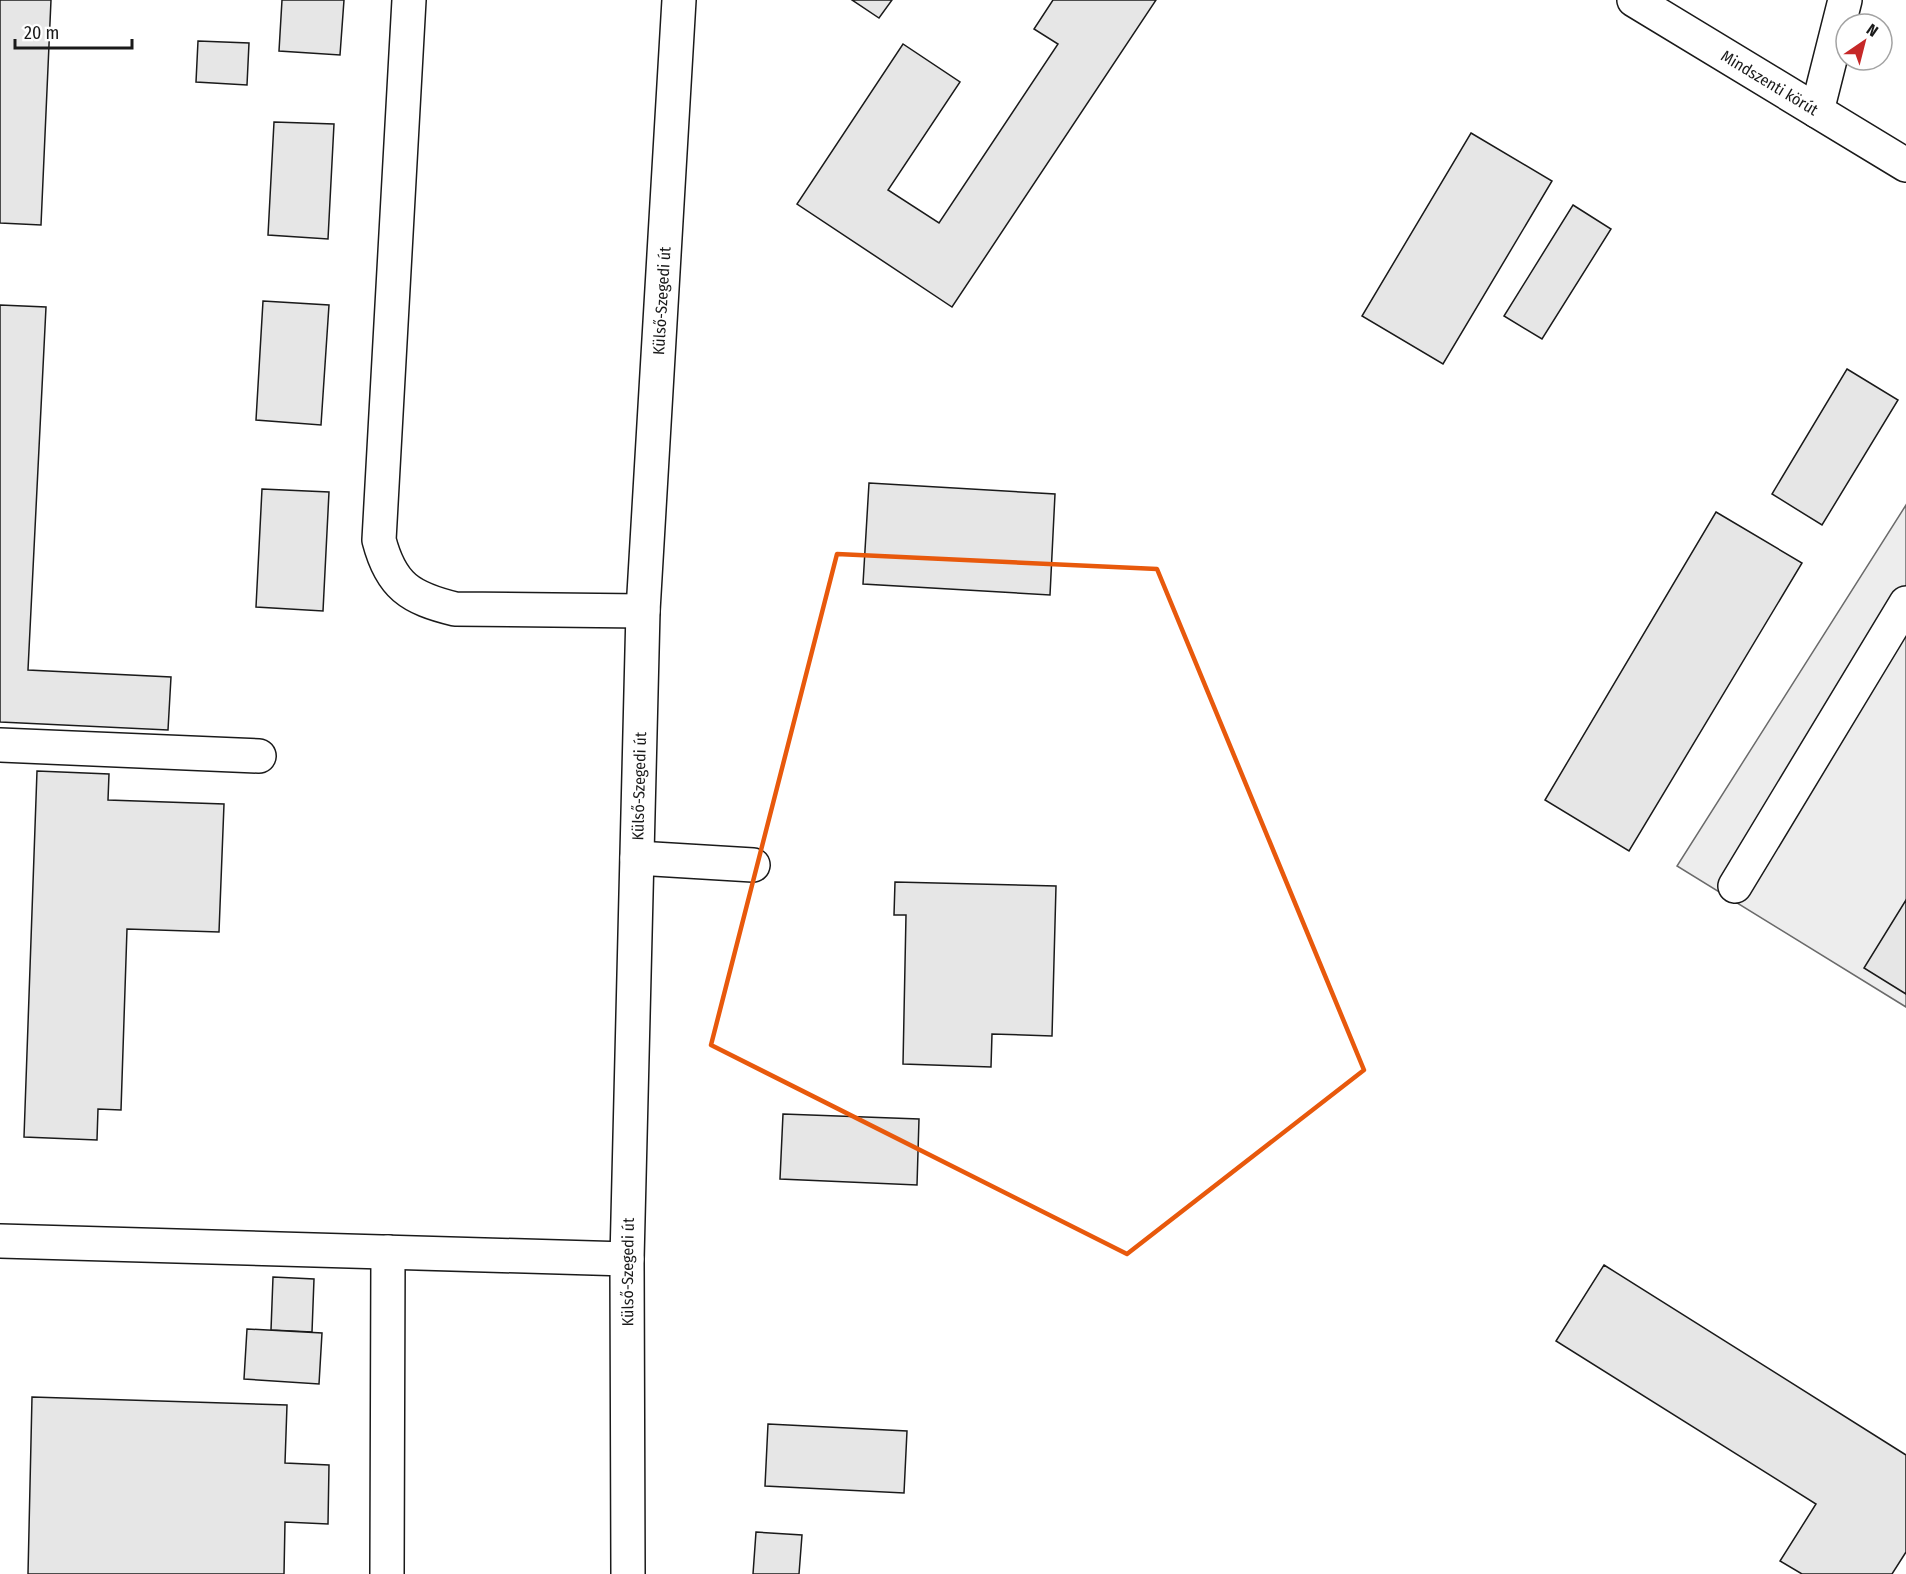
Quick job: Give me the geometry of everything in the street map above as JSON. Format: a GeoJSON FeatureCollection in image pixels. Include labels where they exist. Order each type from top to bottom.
{"type":"FeatureCollection","features":[{"type":"Feature","properties":{"kind":"street"},"geometry":{"type":"LineString","coordinates":[[409,0],[379,540],[385,564],[405,591],[425,602],[455,609],[643,611]]}},
{"type":"Feature","properties":{"kind":"street","name":"Külső-Szegedi út"},"geometry":{"type":"LineString","coordinates":[[628,1574],[627,1260],[643,611],[679,0]]}},
{"type":"Feature","properties":{"kind":"street","name":"Mindszenti körút"},"geometry":{"type":"LineString","coordinates":[[1634,0],[1906,165]]}},
{"type":"Feature","properties":{"kind":"street"},"geometry":{"type":"LineString","coordinates":[[1817,111],[1845,0]]}},
{"type":"Feature","properties":{"kind":"street"},"geometry":{"type":"LineString","coordinates":[[1735,886],[1906,603]]}},
{"type":"Feature","properties":{"kind":"street"},"geometry":{"type":"LineString","coordinates":[[0,746],[259,756]]}},
{"type":"Feature","properties":{"kind":"street"},"geometry":{"type":"LineString","coordinates":[[638,858],[753,865]]}},
{"type":"Feature","properties":{"kind":"street"},"geometry":{"type":"LineString","coordinates":[[0,1241],[627,1260]]}},
{"type":"Feature","properties":{"kind":"street"},"geometry":{"type":"LineString","coordinates":[[387,1574],[388,1252]]}},
{"type":"Feature","properties":{"kind":"highlighted area"},"geometry":{"type":"Polygon","coordinates":[[[837,554],[1157,569],[1364,1070],[1127,1254],[711,1045],[837,554]]]}},
{"type":"Feature","properties":{"kind":"shaded area"},"geometry":{"type":"Polygon","coordinates":[[[1906,505],[1906,1007],[1677,866],[1906,505]]]}},
{"type":"Feature","properties":{"kind":"building"},"geometry":{"type":"Polygon","coordinates":[[[0,0],[51,0],[41,225],[0,223],[0,0]]]}},
{"type":"Feature","properties":{"kind":"building"},"geometry":{"type":"Polygon","coordinates":[[[282,0],[344,0],[340,55],[279,51],[282,0]]]}},
{"type":"Feature","properties":{"kind":"building"},"geometry":{"type":"Polygon","coordinates":[[[852,0],[892,0],[879,18],[852,0]]]}},
{"type":"Feature","properties":{"kind":"building"},"geometry":{"type":"Polygon","coordinates":[[[1053,0],[1156,0],[952,307],[797,204],[903,44],[960,82],[888,190],[939,223],[1058,44],[1034,29],[1053,0]]]}},
{"type":"Feature","properties":{"kind":"building"},"geometry":{"type":"Polygon","coordinates":[[[198,41],[249,43],[247,85],[196,82],[198,41]]]}},
{"type":"Feature","properties":{"kind":"building"},"geometry":{"type":"Polygon","coordinates":[[[274,122],[334,124],[328,239],[268,235],[274,122]]]}},
{"type":"Feature","properties":{"kind":"building"},"geometry":{"type":"Polygon","coordinates":[[[1471,133],[1552,181],[1443,364],[1362,316],[1471,133]]]}},
{"type":"Feature","properties":{"kind":"building"},"geometry":{"type":"Polygon","coordinates":[[[1573,205],[1611,229],[1542,339],[1504,316],[1573,205]]]}},
{"type":"Feature","properties":{"kind":"building"},"geometry":{"type":"Polygon","coordinates":[[[263,301],[329,305],[321,425],[256,420],[263,301]]]}},
{"type":"Feature","properties":{"kind":"building"},"geometry":{"type":"Polygon","coordinates":[[[0,305],[46,307],[28,670],[171,677],[168,730],[0,722],[0,305]]]}},
{"type":"Feature","properties":{"kind":"building"},"geometry":{"type":"Polygon","coordinates":[[[1847,369],[1898,400],[1822,525],[1772,494],[1847,369]]]}},
{"type":"Feature","properties":{"kind":"building"},"geometry":{"type":"Polygon","coordinates":[[[869,483],[1055,494],[1050,595],[863,584],[869,483]]]}},
{"type":"Feature","properties":{"kind":"building"},"geometry":{"type":"Polygon","coordinates":[[[262,489],[329,492],[323,611],[256,607],[262,489]]]}},
{"type":"Feature","properties":{"kind":"building"},"geometry":{"type":"Polygon","coordinates":[[[1716,512],[1802,563],[1629,851],[1545,800],[1716,512]]]}},
{"type":"Feature","properties":{"kind":"building"},"geometry":{"type":"Polygon","coordinates":[[[37,771],[109,774],[108,800],[224,804],[219,932],[127,929],[121,1110],[98,1109],[97,1140],[24,1137],[37,771]]]}},
{"type":"Feature","properties":{"kind":"building"},"geometry":{"type":"Polygon","coordinates":[[[895,882],[1056,886],[1052,1036],[992,1034],[991,1067],[903,1064],[906,915],[894,915],[895,882]]]}},
{"type":"Feature","properties":{"kind":"building"},"geometry":{"type":"Polygon","coordinates":[[[1906,900],[1906,994],[1864,968],[1906,900]]]}},
{"type":"Feature","properties":{"kind":"building"},"geometry":{"type":"Polygon","coordinates":[[[783,1114],[919,1119],[917,1185],[780,1179],[783,1114]]]}},
{"type":"Feature","properties":{"kind":"building"},"geometry":{"type":"Polygon","coordinates":[[[1604,1265],[1906,1455],[1906,1552],[1892,1574],[1802,1574],[1780,1561],[1816,1504],[1556,1341],[1604,1265]]]}},
{"type":"Feature","properties":{"kind":"building"},"geometry":{"type":"Polygon","coordinates":[[[273,1277],[314,1279],[312,1332],[271,1330],[273,1277]]]}},
{"type":"Feature","properties":{"kind":"building"},"geometry":{"type":"Polygon","coordinates":[[[247,1329],[322,1333],[319,1384],[244,1379],[247,1329]]]}},
{"type":"Feature","properties":{"kind":"building"},"geometry":{"type":"Polygon","coordinates":[[[32,1397],[287,1405],[285,1463],[329,1465],[328,1524],[285,1522],[284,1574],[28,1574],[32,1397]]]}},
{"type":"Feature","properties":{"kind":"building"},"geometry":{"type":"Polygon","coordinates":[[[768,1424],[907,1431],[904,1493],[765,1486],[768,1424]]]}},
{"type":"Feature","properties":{"kind":"building"},"geometry":{"type":"Polygon","coordinates":[[[756,1532],[802,1535],[799,1574],[753,1574],[756,1532]]]}}]}
